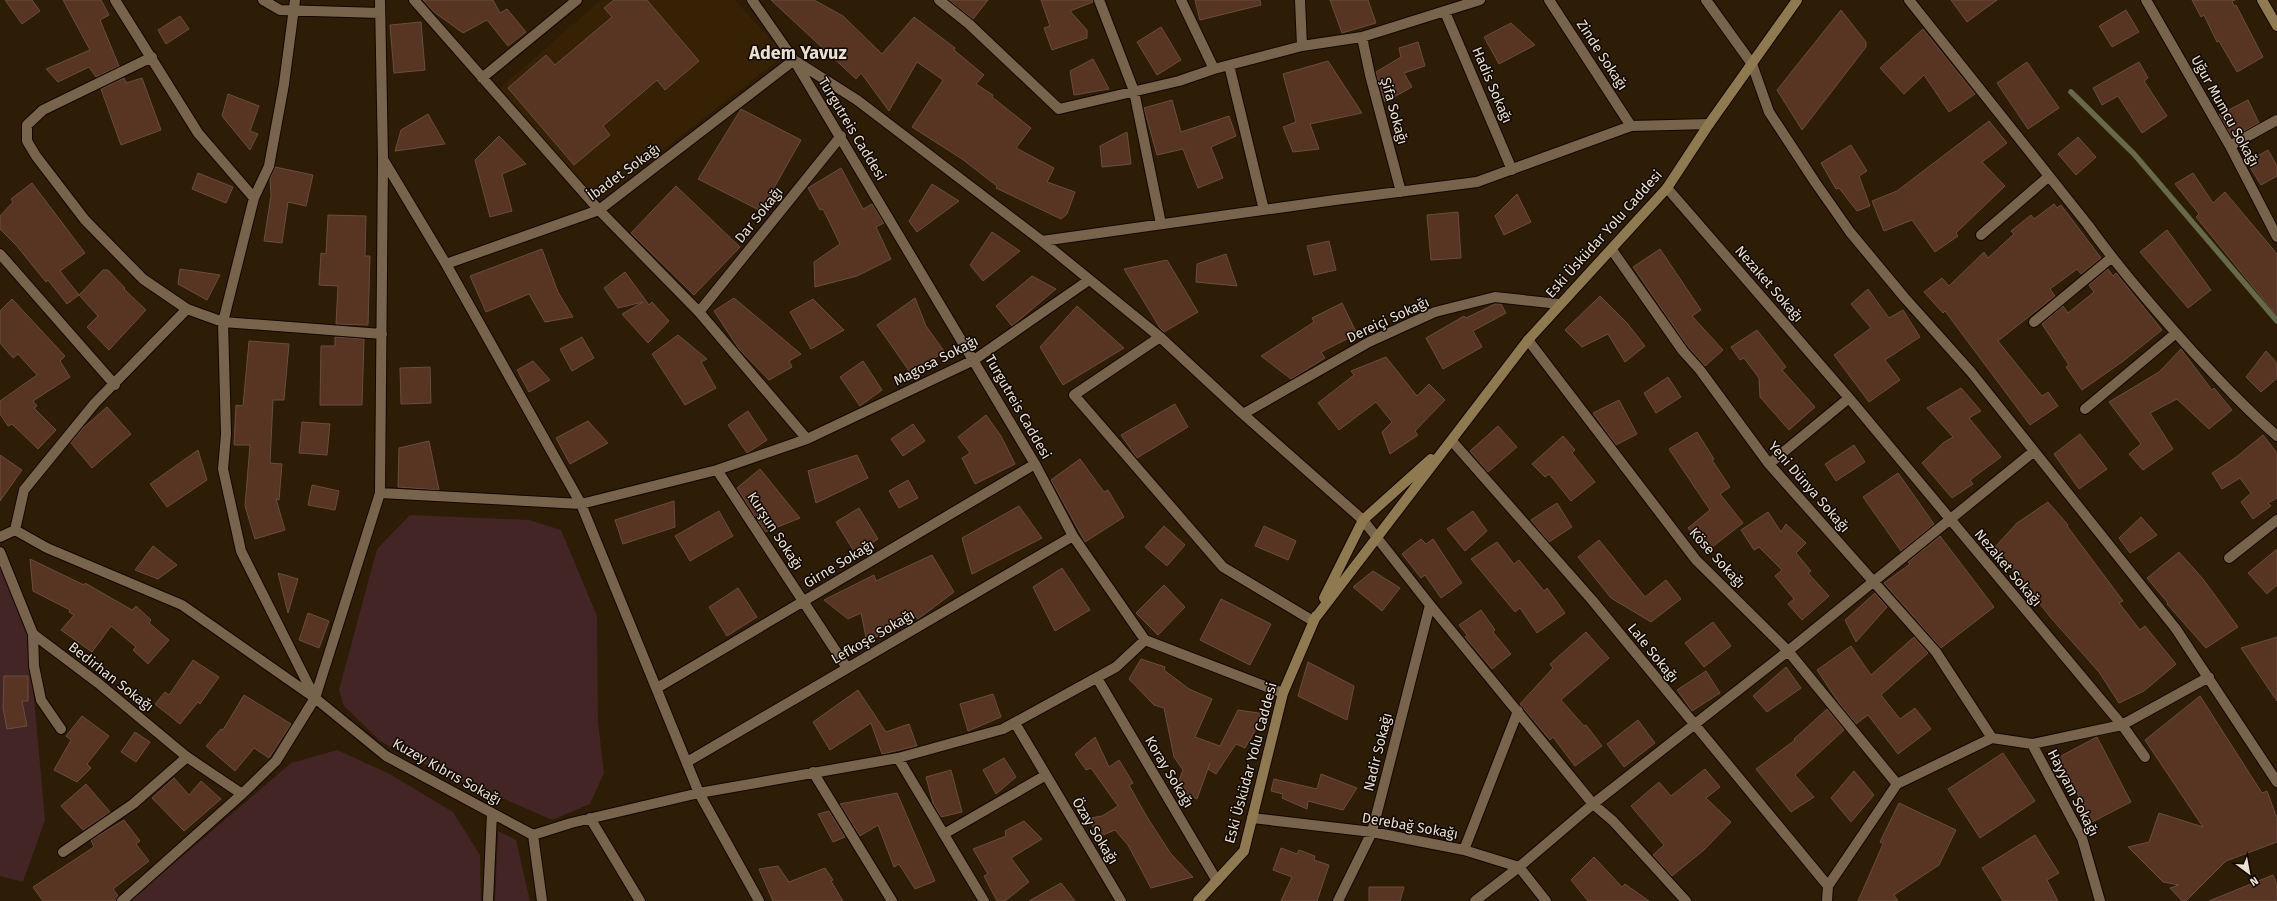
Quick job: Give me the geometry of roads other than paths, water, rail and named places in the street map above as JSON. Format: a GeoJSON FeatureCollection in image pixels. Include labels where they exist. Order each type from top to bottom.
{"type":"FeatureCollection","features":[{"type":"Feature","properties":{"kind":"street"},"geometry":{"type":"LineString","coordinates":[[115,0],[152,57],[198,133],[254,198]]}},
{"type":"Feature","properties":{"kind":"street"},"geometry":{"type":"LineString","coordinates":[[263,0],[280,10],[294,5],[380,13]]}},
{"type":"Feature","properties":{"kind":"street"},"geometry":{"type":"LineString","coordinates":[[122,901],[242,794],[276,761],[315,698],[380,493],[384,159],[380,0]]}},
{"type":"Feature","properties":{"kind":"street"},"geometry":{"type":"LineString","coordinates":[[414,0],[599,210],[698,312],[807,439]]}},
{"type":"Feature","properties":{"kind":"street"},"geometry":{"type":"LineString","coordinates":[[482,78],[577,0]]}},
{"type":"Feature","properties":{"kind":"street","name":"Turgutreis Caddesi"},"geometry":{"type":"LineString","coordinates":[[752,0],[794,60],[841,136],[1035,464],[1073,536],[1145,640]]}},
{"type":"Feature","properties":{"kind":"street"},"geometry":{"type":"LineString","coordinates":[[939,0],[969,24],[1059,109],[1179,81],[1214,69],[1302,46],[1362,37],[1480,0]]}},
{"type":"Feature","properties":{"kind":"street"},"geometry":{"type":"LineString","coordinates":[[1099,0],[1134,91],[1161,224]]}},
{"type":"Feature","properties":{"kind":"street"},"geometry":{"type":"LineString","coordinates":[[1181,0],[1214,69]]}},
{"type":"Feature","properties":{"kind":"street"},"geometry":{"type":"LineString","coordinates":[[1300,0],[1302,46]]}},
{"type":"Feature","properties":{"kind":"street","name":"Zinde Sokağı"},"geometry":{"type":"LineString","coordinates":[[1549,0],[1632,126]]}},
{"type":"Feature","properties":{"kind":"street"},"geometry":{"type":"LineString","coordinates":[[1706,0],[1752,64],[1769,112],[1850,232],[1904,298],[1971,372],[2033,452],[2176,629],[2277,782]]}},
{"type":"Feature","properties":{"kind":"street","name":"Eski Üsküdar Yolu Caddesi"},"geometry":{"type":"LineString","coordinates":[[1313,621],[1376,536],[1452,441],[1528,340],[1612,250],[1667,188],[1709,124],[1797,0]]}},
{"type":"Feature","properties":{"kind":"street"},"geometry":{"type":"LineString","coordinates":[[1910,0],[2048,177],[2088,225],[2111,258],[2176,333],[2247,410],[2277,436]]}},
{"type":"Feature","properties":{"kind":"street","name":"Uğur Mumcu Sokağı"},"geometry":{"type":"LineString","coordinates":[[2146,0],[2230,146],[2277,237]]}},
{"type":"Feature","properties":{"kind":"street"},"geometry":{"type":"LineString","coordinates":[[2262,0],[2277,26]]}},
{"type":"Feature","properties":{"kind":"street"},"geometry":{"type":"LineString","coordinates":[[294,5],[284,84],[269,166],[254,198],[223,322],[226,434],[223,469],[241,552],[315,698]]}},
{"type":"Feature","properties":{"kind":"street","name":"Hadis Sokağı"},"geometry":{"type":"LineString","coordinates":[[1445,12],[1512,170]]}},
{"type":"Feature","properties":{"kind":"street","name":"Şifa Sokağı"},"geometry":{"type":"LineString","coordinates":[[1362,37],[1370,75],[1401,192]]}},
{"type":"Feature","properties":{"kind":"street"},"geometry":{"type":"LineString","coordinates":[[152,57],[43,110],[27,125],[27,141],[36,156],[85,220],[143,279],[187,309],[223,322],[382,334]]}},
{"type":"Feature","properties":{"kind":"street"},"geometry":{"type":"LineString","coordinates":[[794,60],[857,100],[1042,241],[1160,337],[1243,414],[1363,520],[1430,605],[1593,804],[1613,820],[1686,901]]}},
{"type":"Feature","properties":{"kind":"street","name":"İbadet Sokağı"},"geometry":{"type":"LineString","coordinates":[[446,264],[599,210],[794,60]]}},
{"type":"Feature","properties":{"kind":"street"},"geometry":{"type":"LineString","coordinates":[[1229,65],[1264,210]]}},
{"type":"Feature","properties":{"kind":"street"},"geometry":{"type":"LineString","coordinates":[[2230,146],[2277,120]]}},
{"type":"Feature","properties":{"kind":"street"},"geometry":{"type":"LineString","coordinates":[[1042,241],[1477,182],[1632,126],[1709,124]]}},
{"type":"Feature","properties":{"kind":"street","name":"Dar Sokağı"},"geometry":{"type":"LineString","coordinates":[[698,312],[841,136]]}},
{"type":"Feature","properties":{"kind":"street"},"geometry":{"type":"LineString","coordinates":[[384,159],[446,264],[581,504],[699,793],[759,901]]}},
{"type":"Feature","properties":{"kind":"street"},"geometry":{"type":"LineString","coordinates":[[1980,235],[2048,177]]}},
{"type":"Feature","properties":{"kind":"street","name":"Nezaket Sokağı"},"geometry":{"type":"LineString","coordinates":[[1667,188],[1849,398],[2122,725],[2145,757]]}},
{"type":"Feature","properties":{"kind":"street","name":"Yeni Dünya Sokağı"},"geometry":{"type":"LineString","coordinates":[[1612,250],[1683,351],[1700,370],[1769,464],[1936,652],[1992,738]]}},
{"type":"Feature","properties":{"kind":"street"},"geometry":{"type":"LineString","coordinates":[[0,254],[115,385]]}},
{"type":"Feature","properties":{"kind":"street"},"geometry":{"type":"LineString","coordinates":[[2034,322],[2111,258]]}},
{"type":"Feature","properties":{"kind":"street","name":"Magosa Sokağı"},"geometry":{"type":"LineString","coordinates":[[380,493],[581,504],[717,470],[807,439],[974,360],[1089,280]]}},
{"type":"Feature","properties":{"kind":"street","name":"Dereiçi Sokağı"},"geometry":{"type":"LineString","coordinates":[[1243,414],[1369,342],[1435,312],[1495,297],[1560,304]]}},
{"type":"Feature","properties":{"kind":"street"},"geometry":{"type":"LineString","coordinates":[[0,536],[15,530],[24,490],[95,403],[115,385],[187,309]]}},
{"type":"Feature","properties":{"kind":"street"},"geometry":{"type":"LineString","coordinates":[[2085,409],[2176,333]]}},
{"type":"Feature","properties":{"kind":"street"},"geometry":{"type":"LineString","coordinates":[[1160,337],[1074,395],[1223,567],[1313,621]]}},
{"type":"Feature","properties":{"kind":"street","name":"Köse Sokağı"},"geometry":{"type":"LineString","coordinates":[[1528,340],[1696,560],[1788,652],[1897,784]]}},
{"type":"Feature","properties":{"kind":"street"},"geometry":{"type":"LineString","coordinates":[[1769,464],[1849,398]]}},
{"type":"Feature","properties":{"kind":"street","name":"Eski Üsküdar Yolu Caddesi"},"geometry":{"type":"LineString","coordinates":[[1198,901],[1244,851],[1283,693],[1313,621],[1363,520],[1452,441]]}},
{"type":"Feature","properties":{"kind":"street","name":"Lale Sokağı"},"geometry":{"type":"LineString","coordinates":[[1452,441],[1592,600],[1828,886]]}},
{"type":"Feature","properties":{"kind":"street"},"geometry":{"type":"LineString","coordinates":[[1475,901],[1519,867],[1593,804],[1788,652],[2033,452]]}},
{"type":"Feature","properties":{"kind":"street","name":"Girne Sokağı"},"geometry":{"type":"LineString","coordinates":[[657,688],[1035,464]]}},
{"type":"Feature","properties":{"kind":"street","name":"Kurşun Sokağı"},"geometry":{"type":"LineString","coordinates":[[717,470],[847,668]]}},
{"type":"Feature","properties":{"kind":"street"},"geometry":{"type":"LineString","coordinates":[[2229,558],[2277,520]]}},
{"type":"Feature","properties":{"kind":"street","name":"Kuzey Kıbrıs Sokağı"},"geometry":{"type":"LineString","coordinates":[[15,530],[47,548],[182,605],[315,698],[386,756],[533,835]]}},
{"type":"Feature","properties":{"kind":"street","name":"Lefkoşe Sokağı"},"geometry":{"type":"LineString","coordinates":[[687,762],[1073,536]]}},
{"type":"Feature","properties":{"kind":"street"},"geometry":{"type":"LineString","coordinates":[[0,552],[33,634],[34,666],[41,700],[61,729]]}},
{"type":"Feature","properties":{"kind":"street","name":"Nadir Sokağı"},"geometry":{"type":"LineString","coordinates":[[1338,901],[1372,832],[1430,605]]}},
{"type":"Feature","properties":{"kind":"street","name":"Bedirhan Sokağı"},"geometry":{"type":"LineString","coordinates":[[33,634],[98,683],[187,757],[242,794]]}},
{"type":"Feature","properties":{"kind":"street"},"geometry":{"type":"LineString","coordinates":[[542,901],[533,835],[590,818],[699,793],[898,758],[1004,730],[1116,667],[1145,640],[1283,693]]}},
{"type":"Feature","properties":{"kind":"street"},"geometry":{"type":"LineString","coordinates":[[1827,901],[1828,886],[1897,784],[1992,738],[2032,744],[2122,725],[2209,677]]}},
{"type":"Feature","properties":{"kind":"street","name":"Koray Sokağı"},"geometry":{"type":"LineString","coordinates":[[1097,678],[1217,880]]}},
{"type":"Feature","properties":{"kind":"street"},"geometry":{"type":"LineString","coordinates":[[1464,850],[1518,711]]}},
{"type":"Feature","properties":{"kind":"street","name":"Özay Sokağı"},"geometry":{"type":"LineString","coordinates":[[1015,723],[1121,901]]}},
{"type":"Feature","properties":{"kind":"street","name":"Hayyam Sokağı"},"geometry":{"type":"LineString","coordinates":[[2032,744],[2082,838],[2100,901]]}},
{"type":"Feature","properties":{"kind":"street"},"geometry":{"type":"LineString","coordinates":[[63,852],[133,804],[187,757]]}},
{"type":"Feature","properties":{"kind":"street"},"geometry":{"type":"LineString","coordinates":[[898,758],[984,901]]}},
{"type":"Feature","properties":{"kind":"street"},"geometry":{"type":"LineString","coordinates":[[813,772],[892,901]]}},
{"type":"Feature","properties":{"kind":"street"},"geometry":{"type":"LineString","coordinates":[[944,834],[1046,775]]}},
{"type":"Feature","properties":{"kind":"street"},"geometry":{"type":"LineString","coordinates":[[488,901],[492,813]]}},
{"type":"Feature","properties":{"kind":"street"},"geometry":{"type":"LineString","coordinates":[[590,818],[640,901]]}},
{"type":"Feature","properties":{"kind":"street","name":"Derebağ Sokağı"},"geometry":{"type":"LineString","coordinates":[[1252,818],[1372,832],[1464,850],[1519,867]]}},
{"type":"Feature","properties":{"kind":"street"},"geometry":{"type":"LineString","coordinates":[[1519,867],[1546,901]]}},
{"type":"Feature","properties":{"kind":"waterway"},"geometry":{"type":"LineString","coordinates":[[2071,92],[2134,154],[2277,321]]}},
{"type":"Feature","properties":{"kind":"district","name":"Adem Yavuz"},"geometry":{"type":"Point","coordinates":[798,53]}}]}
